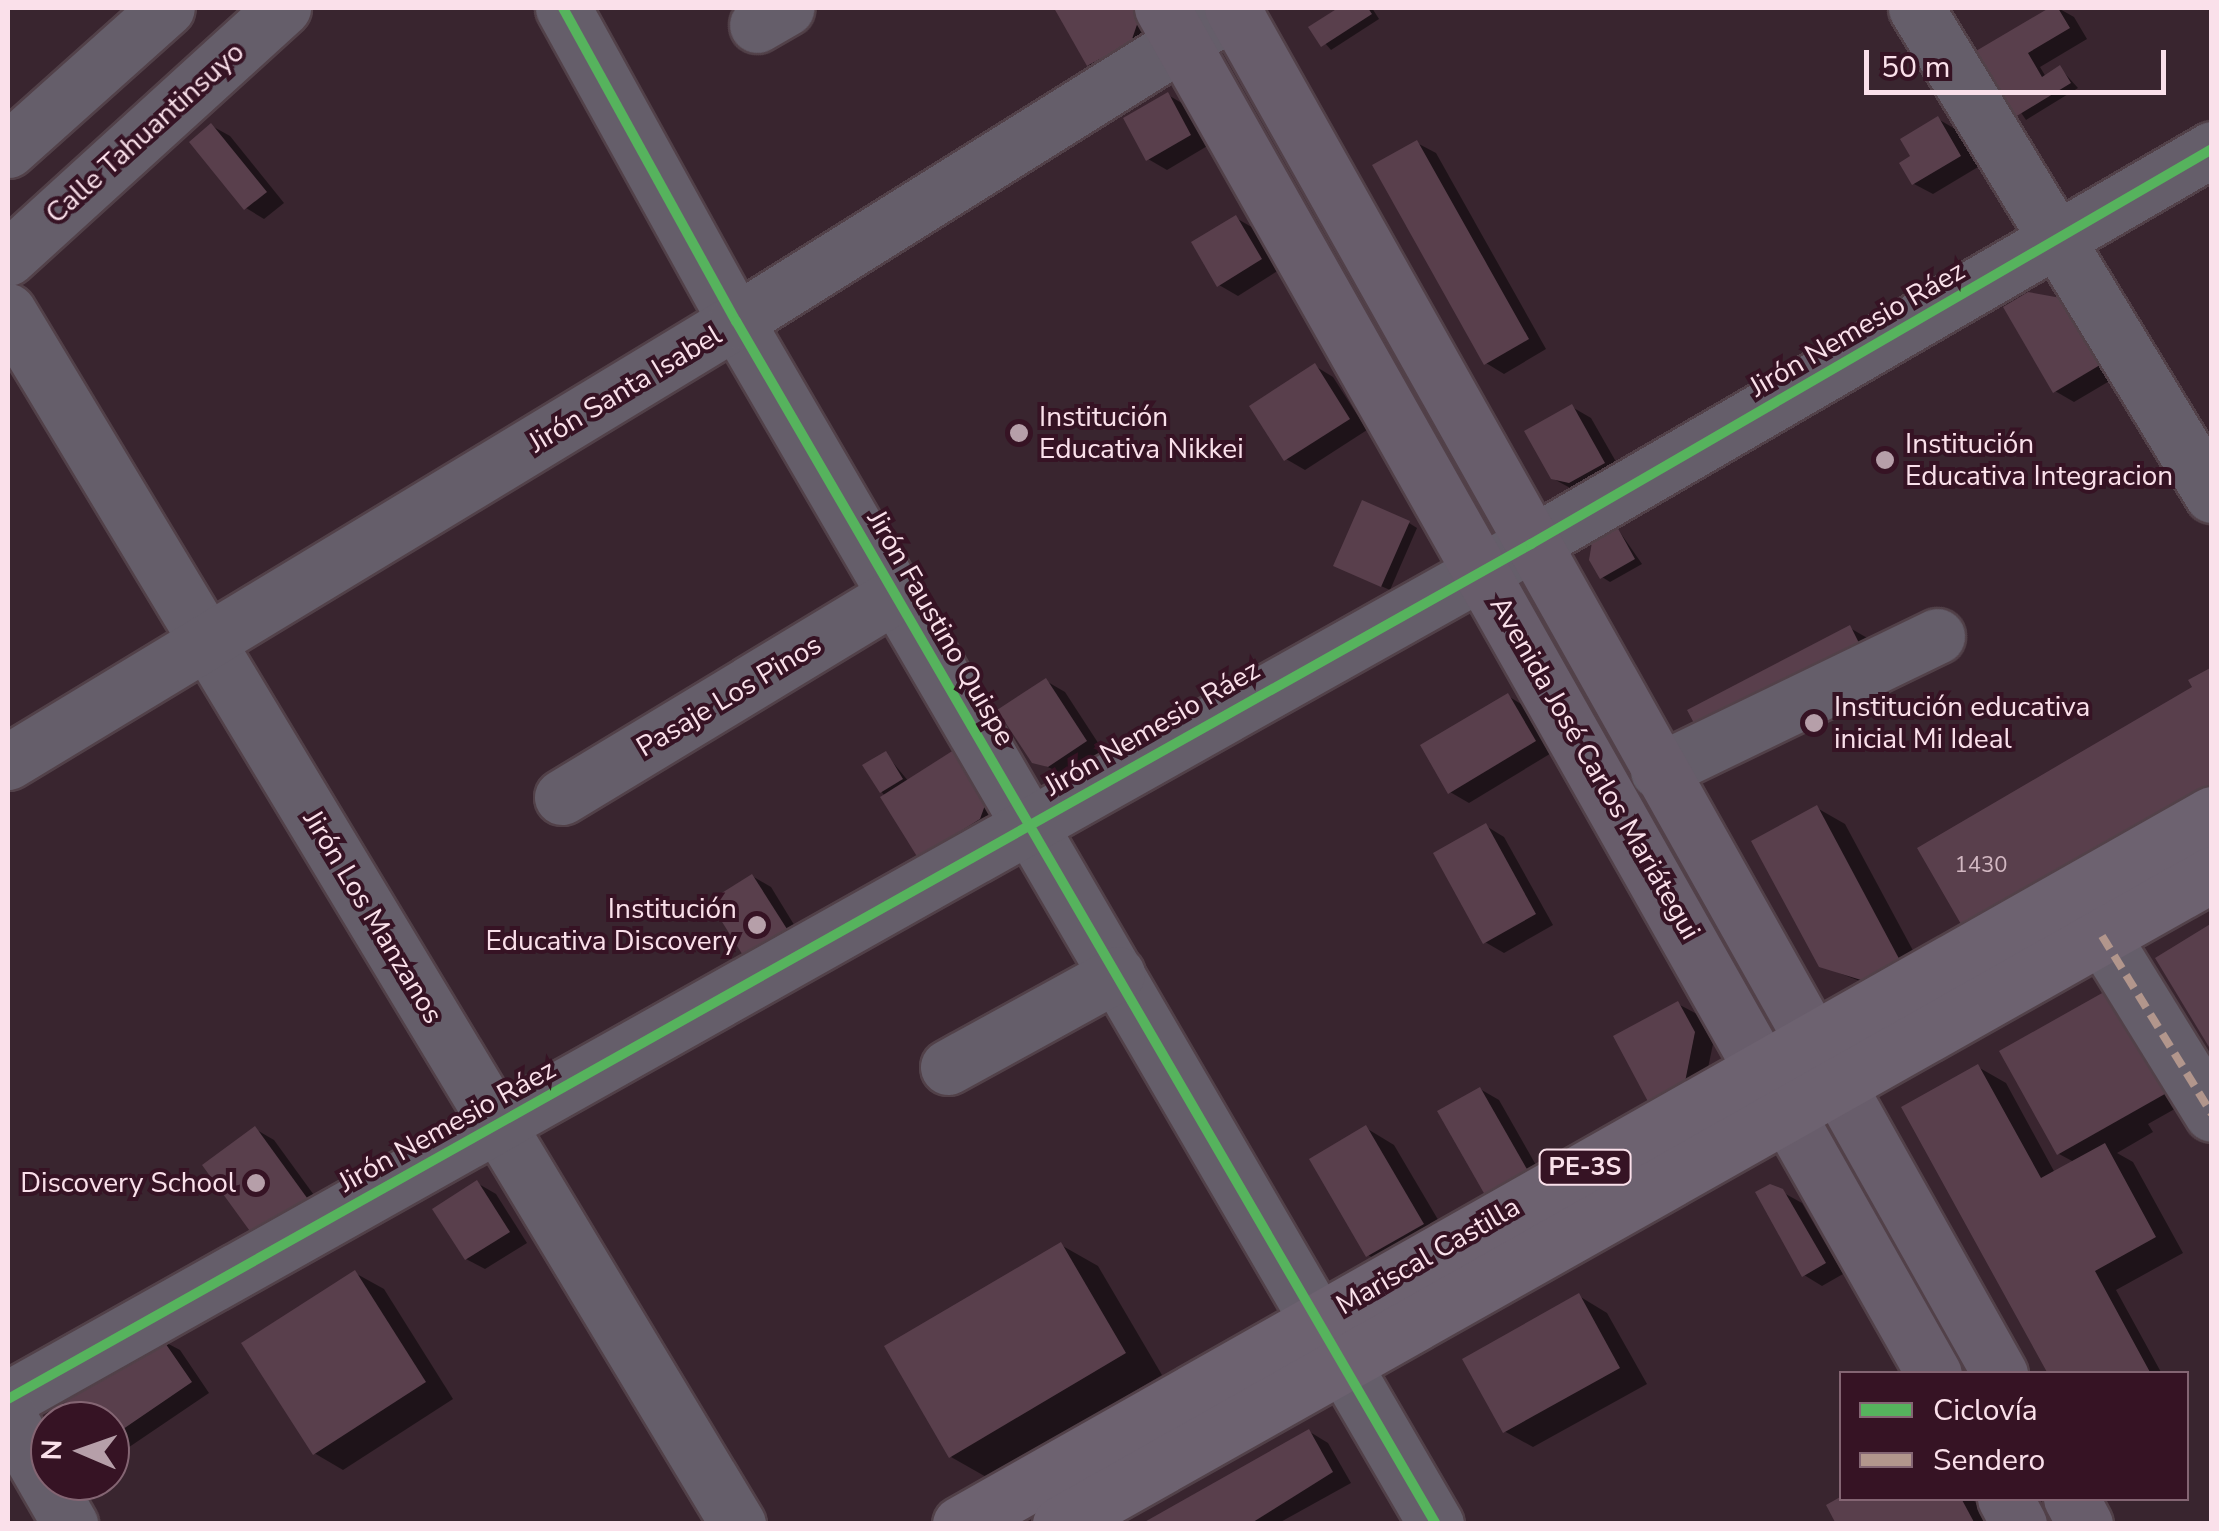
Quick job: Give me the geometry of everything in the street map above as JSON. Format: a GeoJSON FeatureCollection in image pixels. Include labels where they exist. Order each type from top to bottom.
{"type":"FeatureCollection","features":[{"type":"Feature","properties":{"kind":"highway","name":"Mariscal Castilla"},"geometry":{"type":"LineString","coordinates":[[960,1524],[1787,1113],[1824,1062],[2212,814]]}},
{"type":"Feature","properties":{"kind":"highway","name":"Mariscal Castilla"},"geometry":{"type":"LineString","coordinates":[[1060,1524],[1331,1341],[1763,1066],[1824,1062],[2102,936],[2212,874]]}},
{"type":"Feature","properties":{"kind":"main road","name":"Avenida José Carlos Mariátegui"},"geometry":{"type":"LineString","coordinates":[[1234,8],[1658,771],[1998,1371]]}},
{"type":"Feature","properties":{"kind":"main road","name":"Avenida José Carlos Mariátegui"},"geometry":{"type":"LineString","coordinates":[[1172,26],[1932,1371]]}},
{"type":"Feature","properties":{"kind":"main road"},"geometry":{"type":"LineString","coordinates":[[2007,1501],[2019,1524]]}},
{"type":"Feature","properties":{"kind":"main road"},"geometry":{"type":"LineString","coordinates":[[2073,1501],[2085,1524]]}},
{"type":"Feature","properties":{"kind":"street"},"geometry":{"type":"LineString","coordinates":[[8,150],[166,8]]}},
{"type":"Feature","properties":{"kind":"street","name":"Calle Tahuantinsuyo"},"geometry":{"type":"LineString","coordinates":[[8,258],[283,8]]}},
{"type":"Feature","properties":{"kind":"street","name":"Jirón Faustino Quispe"},"geometry":{"type":"LineString","coordinates":[[563,8],[736,321],[1436,1524]]}},
{"type":"Feature","properties":{"kind":"street","name":"Jirón Santa Isabel"},"geometry":{"type":"LineString","coordinates":[[8,762],[736,321],[1172,26],[1234,8]]}},
{"type":"Feature","properties":{"kind":"street"},"geometry":{"type":"LineString","coordinates":[[1916,8],[2212,495]]}},
{"type":"Feature","properties":{"kind":"street","name":"Jirón Nemesio Ráez"},"geometry":{"type":"LineString","coordinates":[[8,1399],[1531,544],[2212,149]]}},
{"type":"Feature","properties":{"kind":"street","name":"Jirón Los Manzanos"},"geometry":{"type":"LineString","coordinates":[[8,311],[738,1524]]}},
{"type":"Feature","properties":{"kind":"street","name":"Pasaje Los Pinos"},"geometry":{"type":"LineString","coordinates":[[562,797],[895,596]]}},
{"type":"Feature","properties":{"kind":"street"},"geometry":{"type":"LineString","coordinates":[[1658,771],[1937,636]]}},
{"type":"Feature","properties":{"kind":"street"},"geometry":{"type":"LineString","coordinates":[[2102,936],[2212,1114]]}},
{"type":"Feature","properties":{"kind":"street"},"geometry":{"type":"LineString","coordinates":[[948,1067],[1117,974]]}},
{"type":"Feature","properties":{"kind":"street"},"geometry":{"type":"LineString","coordinates":[[8,1416],[70,1524]]}},
{"type":"Feature","properties":{"kind":"building"},"geometry":{"type":"Polygon","coordinates":[[[1054,8],[1133,8],[1139,19],[1131,42],[1087,66],[1054,8]]]}},
{"type":"Feature","properties":{"kind":"building"},"geometry":{"type":"Polygon","coordinates":[[[1338,8],[1368,8],[1372,14],[1321,47],[1308,27],[1338,8]]]}},
{"type":"Feature","properties":{"kind":"building"},"geometry":{"type":"Polygon","coordinates":[[[2049,8],[2058,8],[2070,28],[2028,53],[2042,77],[2060,65],[2071,83],[2015,117],[1976,51],[2049,8]]]}},
{"type":"Feature","properties":{"kind":"building"},"geometry":{"type":"Polygon","coordinates":[[[1168,92],[1191,135],[1146,161],[1123,118],[1168,92]]]}},
{"type":"Feature","properties":{"kind":"building"},"geometry":{"type":"Polygon","coordinates":[[[1938,116],[1961,156],[1912,185],[1899,163],[1910,156],[1900,139],[1938,116]]]}},
{"type":"Feature","properties":{"kind":"building"},"geometry":{"type":"Polygon","coordinates":[[[211,123],[267,192],[244,210],[189,142],[211,123]]]}},
{"type":"Feature","properties":{"kind":"building"},"geometry":{"type":"Polygon","coordinates":[[[1417,140],[1529,339],[1484,365],[1372,165],[1417,140]]]}},
{"type":"Feature","properties":{"kind":"building"},"geometry":{"type":"Polygon","coordinates":[[[1236,215],[1262,259],[1217,287],[1191,242],[1236,215]]]}},
{"type":"Feature","properties":{"kind":"building"},"geometry":{"type":"Polygon","coordinates":[[[2028,292],[2061,298],[2100,365],[2053,393],[2003,307],[2028,292]]]}},
{"type":"Feature","properties":{"kind":"building"},"geometry":{"type":"Polygon","coordinates":[[[1315,363],[1350,419],[1284,461],[1249,406],[1315,363]]]}},
{"type":"Feature","properties":{"kind":"building"},"geometry":{"type":"Polygon","coordinates":[[[1572,404],[1605,463],[1569,483],[1551,479],[1524,431],[1572,404]]]}},
{"type":"Feature","properties":{"kind":"building"},"geometry":{"type":"Polygon","coordinates":[[[1362,500],[1410,521],[1381,587],[1333,566],[1362,500]]]}},
{"type":"Feature","properties":{"kind":"building"},"geometry":{"type":"Polygon","coordinates":[[[1615,523],[1635,559],[1600,579],[1589,560],[1593,536],[1615,523]]]}},
{"type":"Feature","properties":{"kind":"building"},"geometry":{"type":"Polygon","coordinates":[[[1850,625],[1865,655],[1703,740],[1687,710],[1850,625]]]}},
{"type":"Feature","properties":{"kind":"building"},"geometry":{"type":"Polygon","coordinates":[[[2212,667],[2212,797],[1969,938],[1917,848],[2192,687],[2188,680],[2212,667]]]}},
{"type":"Feature","properties":{"kind":"building"},"geometry":{"type":"Polygon","coordinates":[[[1046,678],[1087,741],[1048,767],[1032,763],[997,710],[1046,678]]]}},
{"type":"Feature","properties":{"kind":"building"},"geometry":{"type":"Polygon","coordinates":[[[1508,693],[1536,741],[1448,794],[1420,745],[1508,693]]]}},
{"type":"Feature","properties":{"kind":"building"},"geometry":{"type":"Polygon","coordinates":[[[957,748],[988,797],[980,819],[918,858],[880,797],[957,748]]]}},
{"type":"Feature","properties":{"kind":"building"},"geometry":{"type":"Polygon","coordinates":[[[886,751],[903,779],[880,793],[862,765],[886,751]]]}},
{"type":"Feature","properties":{"kind":"building"},"geometry":{"type":"Polygon","coordinates":[[[1817,805],[1904,968],[1874,984],[1819,967],[1751,841],[1817,805]]]}},
{"type":"Feature","properties":{"kind":"building"},"geometry":{"type":"Polygon","coordinates":[[[1486,823],[1536,914],[1483,944],[1433,853],[1486,823]]]}},
{"type":"Feature","properties":{"kind":"building"},"geometry":{"type":"Polygon","coordinates":[[[752,874],[787,929],[744,957],[709,901],[752,874]]]}},
{"type":"Feature","properties":{"kind":"building"},"geometry":{"type":"Polygon","coordinates":[[[2212,923],[2212,1052],[2155,958],[2212,923]]]}},
{"type":"Feature","properties":{"kind":"building"},"geometry":{"type":"Polygon","coordinates":[[[2120,983],[2179,1086],[2057,1155],[1999,1051],[2120,983]]]}},
{"type":"Feature","properties":{"kind":"building"},"geometry":{"type":"Polygon","coordinates":[[[1678,1001],[1695,1032],[1683,1092],[1652,1109],[1613,1036],[1678,1001]]]}},
{"type":"Feature","properties":{"kind":"building"},"geometry":{"type":"Polygon","coordinates":[[[1978,1064],[2041,1178],[2105,1143],[2156,1237],[2095,1271],[2149,1371],[2046,1371],[1901,1107],[1978,1064]]]}},
{"type":"Feature","properties":{"kind":"building"},"geometry":{"type":"Polygon","coordinates":[[[1480,1087],[1528,1171],[1485,1195],[1437,1111],[1480,1087]]]}},
{"type":"Feature","properties":{"kind":"building"},"geometry":{"type":"Polygon","coordinates":[[[1366,1125],[1424,1224],[1366,1257],[1309,1159],[1366,1125]]]}},
{"type":"Feature","properties":{"kind":"building","name":"Discovery School"},"geometry":{"type":"Polygon","coordinates":[[[255,1126],[310,1202],[257,1241],[202,1165],[255,1126]]]}},
{"type":"Feature","properties":{"kind":"building"},"geometry":{"type":"Polygon","coordinates":[[[477,1180],[510,1232],[465,1260],[432,1209],[477,1180]]]}},
{"type":"Feature","properties":{"kind":"building"},"geometry":{"type":"Polygon","coordinates":[[[1770,1184],[1783,1189],[1826,1263],[1802,1277],[1755,1192],[1770,1184]]]}},
{"type":"Feature","properties":{"kind":"building"},"geometry":{"type":"Polygon","coordinates":[[[1061,1242],[1126,1353],[949,1458],[884,1346],[1061,1242]]]}},
{"type":"Feature","properties":{"kind":"building"},"geometry":{"type":"Polygon","coordinates":[[[355,1270],[426,1382],[313,1455],[241,1343],[355,1270]]]}},
{"type":"Feature","properties":{"kind":"building"},"geometry":{"type":"Polygon","coordinates":[[[1579,1293],[1620,1368],[1503,1433],[1462,1359],[1579,1293]]]}},
{"type":"Feature","properties":{"kind":"building"},"geometry":{"type":"Polygon","coordinates":[[[161,1337],[192,1382],[130,1424],[130,1401],[67,1401],[161,1337]]]}},
{"type":"Feature","properties":{"kind":"building"},"geometry":{"type":"Polygon","coordinates":[[[1309,1429],[1333,1472],[1250,1524],[1141,1524],[1309,1429]]]}},
{"type":"Feature","properties":{"kind":"building"},"geometry":{"type":"Polygon","coordinates":[[[1839,1498],[1839,1501],[1963,1501],[1975,1524],[1836,1524],[1826,1505],[1839,1498]]]}},
{"type":"Feature","properties":{"kind":"marked path"},"geometry":{"type":"LineString","coordinates":[[2102,936],[2212,1114]]}},
{"type":"Feature","properties":{"kind":"cycle path"},"geometry":{"type":"LineString","coordinates":[[563,8],[736,321],[1436,1524]]}},
{"type":"Feature","properties":{"kind":"cycle path"},"geometry":{"type":"LineString","coordinates":[[8,1399],[1531,544],[2212,149]]}},
{"type":"Feature","properties":{"kind":"place","name":"Institución Educativa Nikkei"},"geometry":{"type":"Point","coordinates":[1019,433]}},
{"type":"Feature","properties":{"kind":"place","name":"Institución Educativa Integracion"},"geometry":{"type":"Point","coordinates":[1885,460]}},
{"type":"Feature","properties":{"kind":"place","name":"Institución educativa inicial Mi Ideal"},"geometry":{"type":"Point","coordinates":[1814,723]}},
{"type":"Feature","properties":{"kind":"place","name":"Institución Educativa Discovery"},"geometry":{"type":"Point","coordinates":[757,925]}},
{"type":"Feature","properties":{"kind":"place","name":"Discovery School"},"geometry":{"type":"Point","coordinates":[256,1183]}}]}
